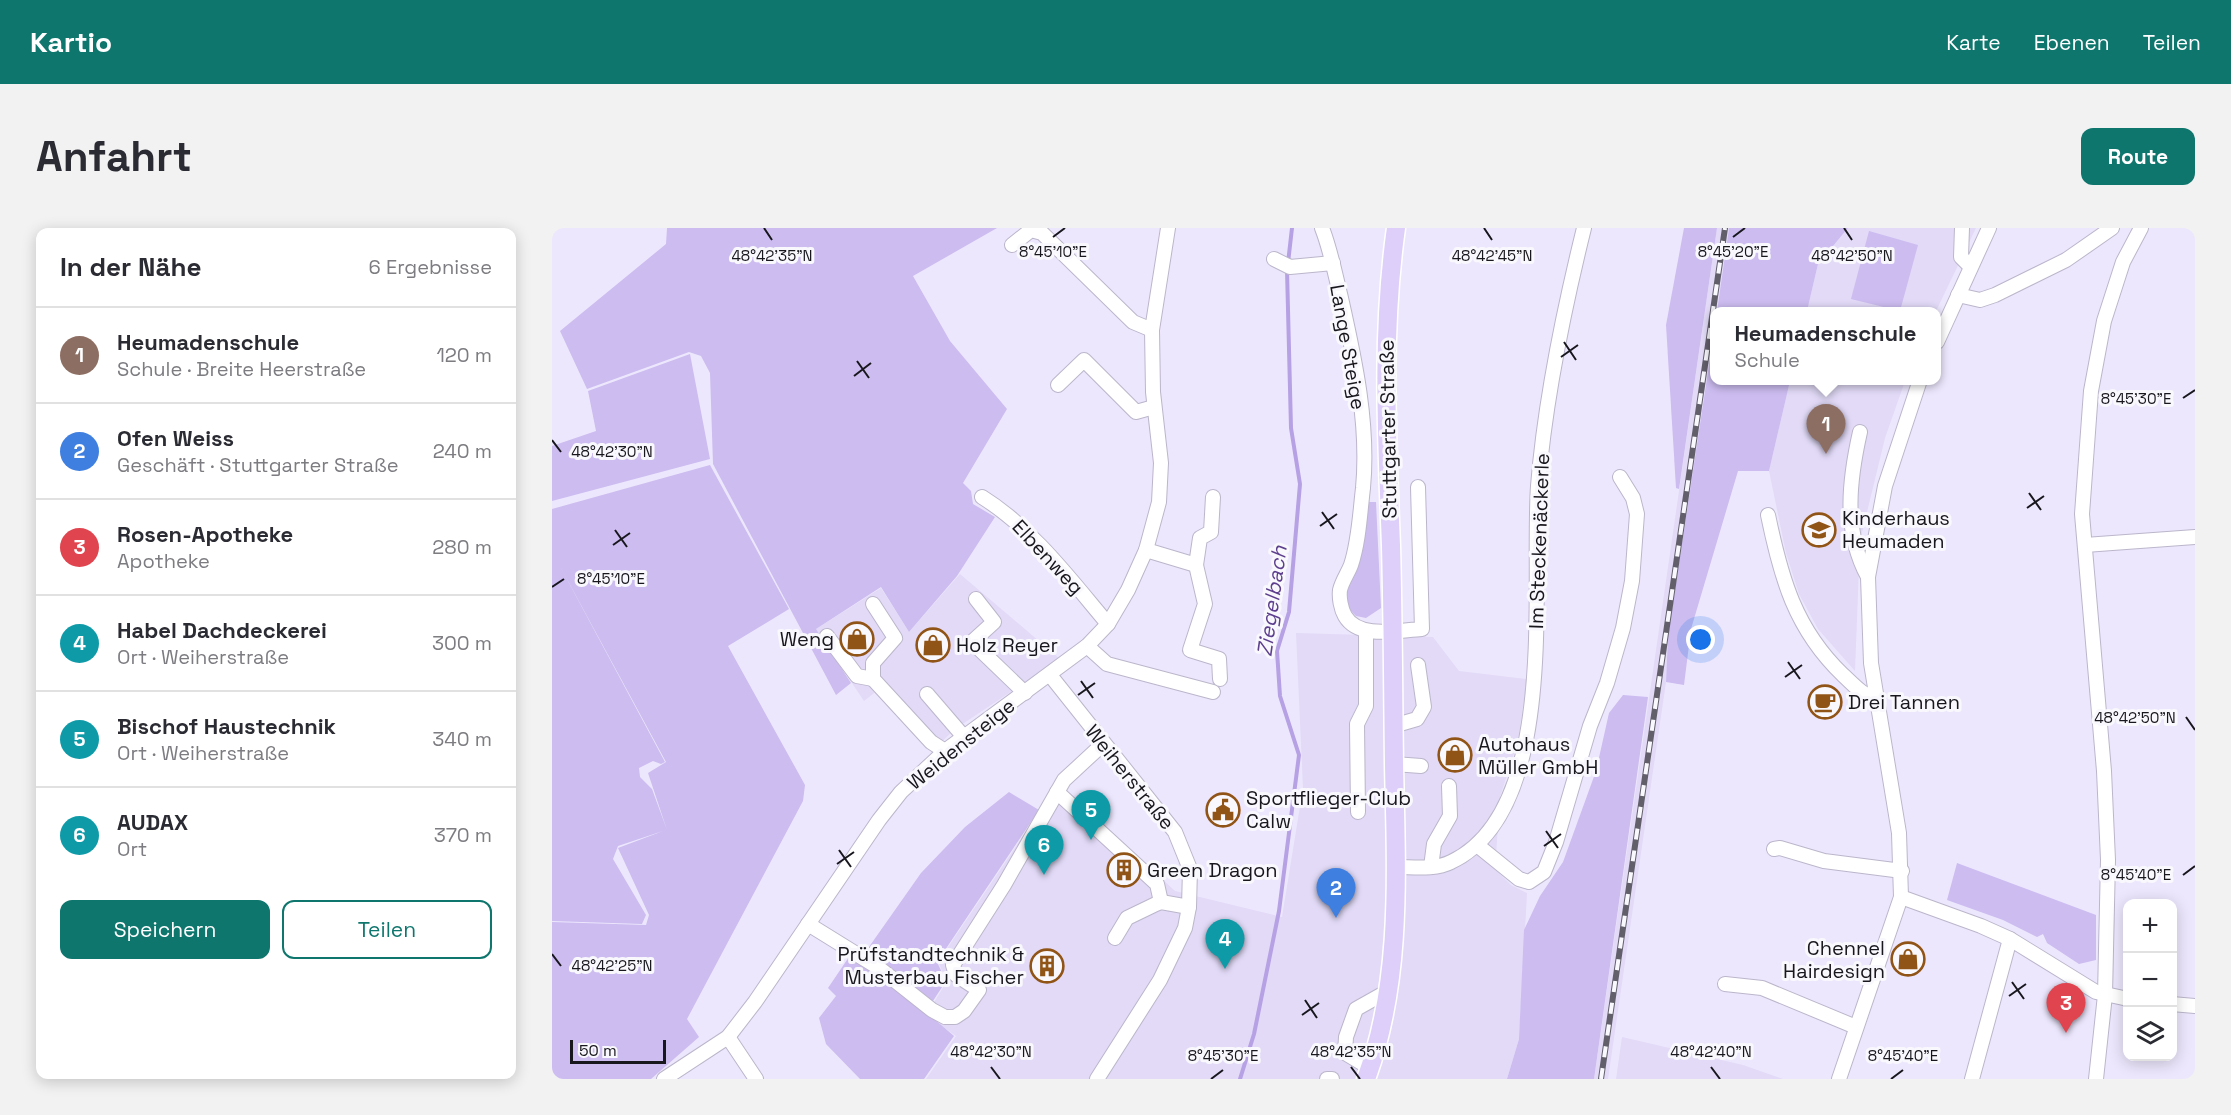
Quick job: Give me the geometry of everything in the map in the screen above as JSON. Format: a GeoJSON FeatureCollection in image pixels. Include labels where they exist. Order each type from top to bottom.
{"type":"FeatureCollection","features":[{"type":"Feature","properties":{"kind":"main road","name":"Stuttgarter Straße"},"geometry":{"type":"LineString","coordinates":[[1368,1073],[1388,991],[1397,867],[1393,726],[1394,630],[1385,377],[1388,300],[1396,228]]}},
{"type":"Feature","properties":{"kind":"street","name":"Weidensteige"},"geometry":{"type":"LineString","coordinates":[[664,1079],[728,1037],[879,820],[901,792],[945,751],[1050,675],[1087,646],[1108,624],[1128,590],[1146,550],[1159,502],[1161,471],[1154,407],[1152,330],[1168,228]]}},
{"type":"Feature","properties":{"kind":"street","name":"Lange Steige"},"geometry":{"type":"LineString","coordinates":[[1322,228],[1333,263],[1358,381],[1362,449],[1363,485],[1357,535],[1352,563],[1340,590],[1340,603],[1345,617],[1357,628],[1366,631]]}},
{"type":"Feature","properties":{"kind":"street","name":"Im Steckenäckerle"},"geometry":{"type":"LineString","coordinates":[[1397,867],[1431,867],[1450,863],[1477,845],[1511,792],[1528,734],[1535,689],[1538,488],[1545,423],[1563,314],[1584,228]]}},
{"type":"Feature","properties":{"kind":"street"},"geometry":{"type":"LineString","coordinates":[[1962,228],[1961,257],[1970,266]]}},
{"type":"Feature","properties":{"kind":"street"},"geometry":{"type":"LineString","coordinates":[[1941,333],[1989,228]]}},
{"type":"Feature","properties":{"kind":"street"},"geometry":{"type":"LineString","coordinates":[[1958,296],[1980,300],[1995,295],[2066,260],[2112,228]]}},
{"type":"Feature","properties":{"kind":"street"},"geometry":{"type":"LineString","coordinates":[[2096,1079],[2105,995],[2107,849],[2104,771],[2082,514],[2091,391],[2104,321],[2123,262],[2141,228]]}},
{"type":"Feature","properties":{"kind":"street"},"geometry":{"type":"LineString","coordinates":[[1012,245],[1032,230],[1042,232],[1133,322],[1152,330]]}},
{"type":"Feature","properties":{"kind":"street"},"geometry":{"type":"LineString","coordinates":[[1283,264],[1333,263]]}},
{"type":"Feature","properties":{"kind":"street"},"geometry":{"type":"LineString","coordinates":[[1058,385],[1084,360],[1136,412],[1154,407]]}},
{"type":"Feature","properties":{"kind":"street"},"geometry":{"type":"LineString","coordinates":[[1839,1079],[1901,897],[1902,871],[1899,833],[1869,645],[1868,577],[1885,486],[1919,385]]}},
{"type":"Feature","properties":{"kind":"street"},"geometry":{"type":"LineString","coordinates":[[1860,432],[1854,457],[1851,534],[1856,555],[1868,577]]}},
{"type":"Feature","properties":{"kind":"street"},"geometry":{"type":"LineString","coordinates":[[1477,845],[1519,879],[1529,882],[1544,872],[1556,842],[1590,726],[1607,683],[1623,628],[1632,581],[1636,514],[1633,498],[1620,477]]}},
{"type":"Feature","properties":{"kind":"street"},"geometry":{"type":"LineString","coordinates":[[1358,812],[1357,724],[1366,706],[1366,631],[1422,629],[1423,624],[1418,487]]}},
{"type":"Feature","properties":{"kind":"street","name":"Elbenweg"},"geometry":{"type":"LineString","coordinates":[[982,497],[1007,513],[1032,536],[1108,624]]}},
{"type":"Feature","properties":{"kind":"street"},"geometry":{"type":"LineString","coordinates":[[1213,497],[1211,532],[1200,538],[1196,565],[1205,604],[1190,650],[1219,659],[1220,679]]}},
{"type":"Feature","properties":{"kind":"street"},"geometry":{"type":"LineString","coordinates":[[1768,515],[1777,560],[1790,601],[1809,636],[1836,668],[1865,696],[1876,699]]}},
{"type":"Feature","properties":{"kind":"street"},"geometry":{"type":"LineString","coordinates":[[2085,545],[2195,537]]}},
{"type":"Feature","properties":{"kind":"street"},"geometry":{"type":"LineString","coordinates":[[1146,550],[1196,565]]}},
{"type":"Feature","properties":{"kind":"street"},"geometry":{"type":"LineString","coordinates":[[975,599],[994,622],[972,642],[1025,693]]}},
{"type":"Feature","properties":{"kind":"street"},"geometry":{"type":"LineString","coordinates":[[873,604],[895,638],[873,663],[873,679]]}},
{"type":"Feature","properties":{"kind":"street"},"geometry":{"type":"LineString","coordinates":[[827,636],[857,676],[873,679],[931,742],[945,751]]}},
{"type":"Feature","properties":{"kind":"street"},"geometry":{"type":"LineString","coordinates":[[1087,646],[1107,664],[1213,692]]}},
{"type":"Feature","properties":{"kind":"street"},"geometry":{"type":"LineString","coordinates":[[1393,726],[1417,719],[1424,707],[1418,665]]}},
{"type":"Feature","properties":{"kind":"street","name":"Weiherstraße"},"geometry":{"type":"LineString","coordinates":[[1050,675],[1103,744],[1176,832],[1190,869],[1189,907],[1185,928],[1160,980],[1097,1079]]}},
{"type":"Feature","properties":{"kind":"street"},"geometry":{"type":"LineString","coordinates":[[927,694],[964,737]]}},
{"type":"Feature","properties":{"kind":"street"},"geometry":{"type":"LineString","coordinates":[[808,924],[879,968],[932,1010],[945,1017],[955,1017],[964,1011],[979,990],[956,975],[953,965],[1064,780],[1103,744]]}},
{"type":"Feature","properties":{"kind":"street"},"geometry":{"type":"LineString","coordinates":[[1394,764],[1421,766]]}},
{"type":"Feature","properties":{"kind":"street"},"geometry":{"type":"LineString","coordinates":[[1431,867],[1434,844],[1450,816],[1449,786]]}},
{"type":"Feature","properties":{"kind":"street"},"geometry":{"type":"LineString","coordinates":[[1057,792],[1157,884],[1161,902]]}},
{"type":"Feature","properties":{"kind":"street"},"geometry":{"type":"LineString","coordinates":[[1774,849],[1780,848],[1824,861],[1902,871]]}},
{"type":"Feature","properties":{"kind":"street"},"geometry":{"type":"LineString","coordinates":[[1901,897],[2010,939],[2096,992],[2123,998]]}},
{"type":"Feature","properties":{"kind":"street"},"geometry":{"type":"LineString","coordinates":[[1115,938],[1127,918],[1161,902],[1189,907]]}},
{"type":"Feature","properties":{"kind":"street"},"geometry":{"type":"LineString","coordinates":[[1972,1079],[2010,939]]}},
{"type":"Feature","properties":{"kind":"street"},"geometry":{"type":"LineString","coordinates":[[1725,984],[1762,987],[1856,1027]]}},
{"type":"Feature","properties":{"kind":"street"},"geometry":{"type":"LineString","coordinates":[[1368,1073],[1346,1053],[1346,1036],[1356,1009],[1388,991]]}},
{"type":"Feature","properties":{"kind":"street"},"geometry":{"type":"LineString","coordinates":[[2177,1004],[2195,1006]]}},
{"type":"Feature","properties":{"kind":"street"},"geometry":{"type":"LineString","coordinates":[[728,1037],[756,1079]]}},
{"type":"Feature","properties":{"kind":"street"},"geometry":{"type":"LineString","coordinates":[[1327,1079],[1332,1079]]}},
{"type":"Feature","properties":{"kind":"shaded area"},"geometry":{"type":"Polygon","coordinates":[[[667,228],[997,228],[913,276],[950,341],[1007,409],[963,483],[971,491],[973,504],[995,517],[957,576],[909,632],[881,587],[816,629],[851,683],[836,695],[713,464],[710,373],[701,356],[689,352],[587,389],[560,331],[666,244],[667,228]]]}},
{"type":"Feature","properties":{"kind":"shaded area"},"geometry":{"type":"Polygon","coordinates":[[[1684,228],[1717,228],[1679,489],[1676,488],[1666,325],[1684,228]]]}},
{"type":"Feature","properties":{"kind":"shaded area"},"geometry":{"type":"Polygon","coordinates":[[[1717,228],[1729,228],[1717,307],[1710,307],[1710,355],[1668,636],[1666,682],[1608,1079],[1594,1079],[1717,228]]]}},
{"type":"Feature","properties":{"kind":"shaded area"},"geometry":{"type":"Polygon","coordinates":[[[1729,228],[1848,228],[1818,264],[1808,307],[1718,307],[1729,228]]]}},
{"type":"Feature","properties":{"kind":"shaded area"},"geometry":{"type":"Polygon","coordinates":[[[1848,228],[1976,228],[1938,307],[1808,307],[1818,264],[1848,228]]]}},
{"type":"Feature","properties":{"kind":"shaded area"},"geometry":{"type":"Polygon","coordinates":[[[1869,231],[1918,245],[1901,307],[1884,307],[1851,299],[1869,231]]]}},
{"type":"Feature","properties":{"kind":"shaded area"},"geometry":{"type":"Polygon","coordinates":[[[690,354],[710,459],[552,501],[552,446],[596,431],[588,391],[690,354]]]}},
{"type":"Feature","properties":{"kind":"shaded area"},"geometry":{"type":"Polygon","coordinates":[[[1710,358],[1710,385],[1789,385],[1769,471],[1738,471],[1691,629],[1684,685],[1666,682],[1668,636],[1710,358]]]}},
{"type":"Feature","properties":{"kind":"shaded area"},"geometry":{"type":"Polygon","coordinates":[[[1789,385],[1904,385],[1885,438],[1860,541],[1855,671],[1818,629],[1799,594],[1786,553],[1769,471],[1789,385]]]}},
{"type":"Feature","properties":{"kind":"shaded area"},"geometry":{"type":"Polygon","coordinates":[[[710,465],[789,609],[728,646],[805,785],[803,801],[687,1019],[699,1037],[651,1079],[552,1079],[552,922],[646,925],[649,915],[618,848],[663,831],[618,846],[613,859],[646,915],[642,924],[552,921],[552,509],[710,465]],[[555,557],[665,762],[661,764],[653,761],[639,768],[640,777],[652,789],[667,830],[648,773],[666,762],[555,557]]]}},
{"type":"Feature","properties":{"kind":"shaded area"},"geometry":{"type":"Polygon","coordinates":[[[1369,502],[1376,502],[1381,608],[1366,618],[1356,616],[1346,606],[1346,595],[1360,550],[1369,502]]]}},
{"type":"Feature","properties":{"kind":"shaded area"},"geometry":{"type":"Polygon","coordinates":[[[960,574],[1060,659],[955,729],[933,750],[878,690],[864,701],[816,629],[881,588],[909,632],[960,574]]]}},
{"type":"Feature","properties":{"kind":"shaded area"},"geometry":{"type":"Polygon","coordinates":[[[1296,633],[1433,637],[1459,671],[1527,679],[1518,741],[1500,797],[1495,869],[1511,885],[1527,893],[1519,1039],[1507,1079],[926,1079],[956,1036],[940,1025],[933,1004],[947,981],[938,962],[1039,812],[1066,790],[1175,891],[1282,917],[1303,788],[1296,633]]]}},
{"type":"Feature","properties":{"kind":"shaded area"},"geometry":{"type":"Polygon","coordinates":[[[1623,695],[1648,697],[1594,1079],[1507,1079],[1519,1039],[1524,930],[1540,896],[1563,862],[1596,771],[1609,713],[1623,695]]]}},
{"type":"Feature","properties":{"kind":"shaded area"},"geometry":{"type":"Polygon","coordinates":[[[1009,792],[1039,810],[937,962],[946,981],[931,1004],[864,954],[921,873],[965,827],[1009,792]]]}},
{"type":"Feature","properties":{"kind":"shaded area"},"geometry":{"type":"Polygon","coordinates":[[[1957,863],[2096,915],[2096,960],[2079,964],[2047,943],[2043,934],[2037,937],[2003,920],[1947,900],[1957,863]]]}},
{"type":"Feature","properties":{"kind":"shaded area"},"geometry":{"type":"Polygon","coordinates":[[[851,954],[880,973],[954,1036],[924,1079],[860,1079],[826,1044],[819,1018],[836,996],[828,988],[851,954]]]}},
{"type":"Feature","properties":{"kind":"shaded area"},"geometry":{"type":"Polygon","coordinates":[[[1622,1037],[1743,1065],[1783,1079],[1616,1079],[1622,1037]]]}},
{"type":"Feature","properties":{"kind":"waterway","name":"Ziegelbach"},"geometry":{"type":"LineString","coordinates":[[1288,263],[1292,228]]}},
{"type":"Feature","properties":{"kind":"waterway","name":"Ziegelbach"},"geometry":{"type":"LineString","coordinates":[[1240,1079],[1254,1034],[1279,911],[1299,755],[1280,696],[1277,651],[1289,612],[1300,484],[1291,428],[1287,270]]}},
{"type":"Feature","properties":{"kind":"railway"},"geometry":{"type":"LineString","coordinates":[[1713,307],[1725,228]]}},
{"type":"Feature","properties":{"kind":"railway"},"geometry":{"type":"LineString","coordinates":[[1601,1079],[1710,331]]}},
{"type":"Feature","properties":{"kind":"place","name":"Heumadenschule"},"geometry":{"type":"Point","coordinates":[1826,454]}},
{"type":"Feature","properties":{"kind":"place","name":"Kinderhaus Heumaden"},"geometry":{"type":"Point","coordinates":[1819,530]}},
{"type":"Feature","properties":{"kind":"place","name":"Weng"},"geometry":{"type":"Point","coordinates":[857,639]}},
{"type":"Feature","properties":{"kind":"place","name":"Holz Reyer"},"geometry":{"type":"Point","coordinates":[933,645]}},
{"type":"Feature","properties":{"kind":"place","name":"Drei Tannen"},"geometry":{"type":"Point","coordinates":[1825,702]}},
{"type":"Feature","properties":{"kind":"place","name":"Autohaus Müller GmbH"},"geometry":{"type":"Point","coordinates":[1455,755]}},
{"type":"Feature","properties":{"kind":"place","name":"Sportflieger-Club Calw"},"geometry":{"type":"Point","coordinates":[1223,810]}},
{"type":"Feature","properties":{"kind":"place","name":"Bischof Haustechnik"},"geometry":{"type":"Point","coordinates":[1091,840]}},
{"type":"Feature","properties":{"kind":"place","name":"Green Dragon"},"geometry":{"type":"Point","coordinates":[1124,870]}},
{"type":"Feature","properties":{"kind":"place","name":"AUDAX"},"geometry":{"type":"Point","coordinates":[1044,875]}},
{"type":"Feature","properties":{"kind":"place","name":"Ofen Weiss"},"geometry":{"type":"Point","coordinates":[1336,918]}},
{"type":"Feature","properties":{"kind":"place","name":"Chennel Hairdesign"},"geometry":{"type":"Point","coordinates":[1908,959]}},
{"type":"Feature","properties":{"kind":"place","name":"Prüfstandtechnik & Musterbau Fischer"},"geometry":{"type":"Point","coordinates":[1047,966]}},
{"type":"Feature","properties":{"kind":"place","name":"Habel Dachdeckerei"},"geometry":{"type":"Point","coordinates":[1225,969]}},
{"type":"Feature","properties":{"kind":"place","name":"Rosen-Apotheke"},"geometry":{"type":"Point","coordinates":[2066,1033]}}]}
